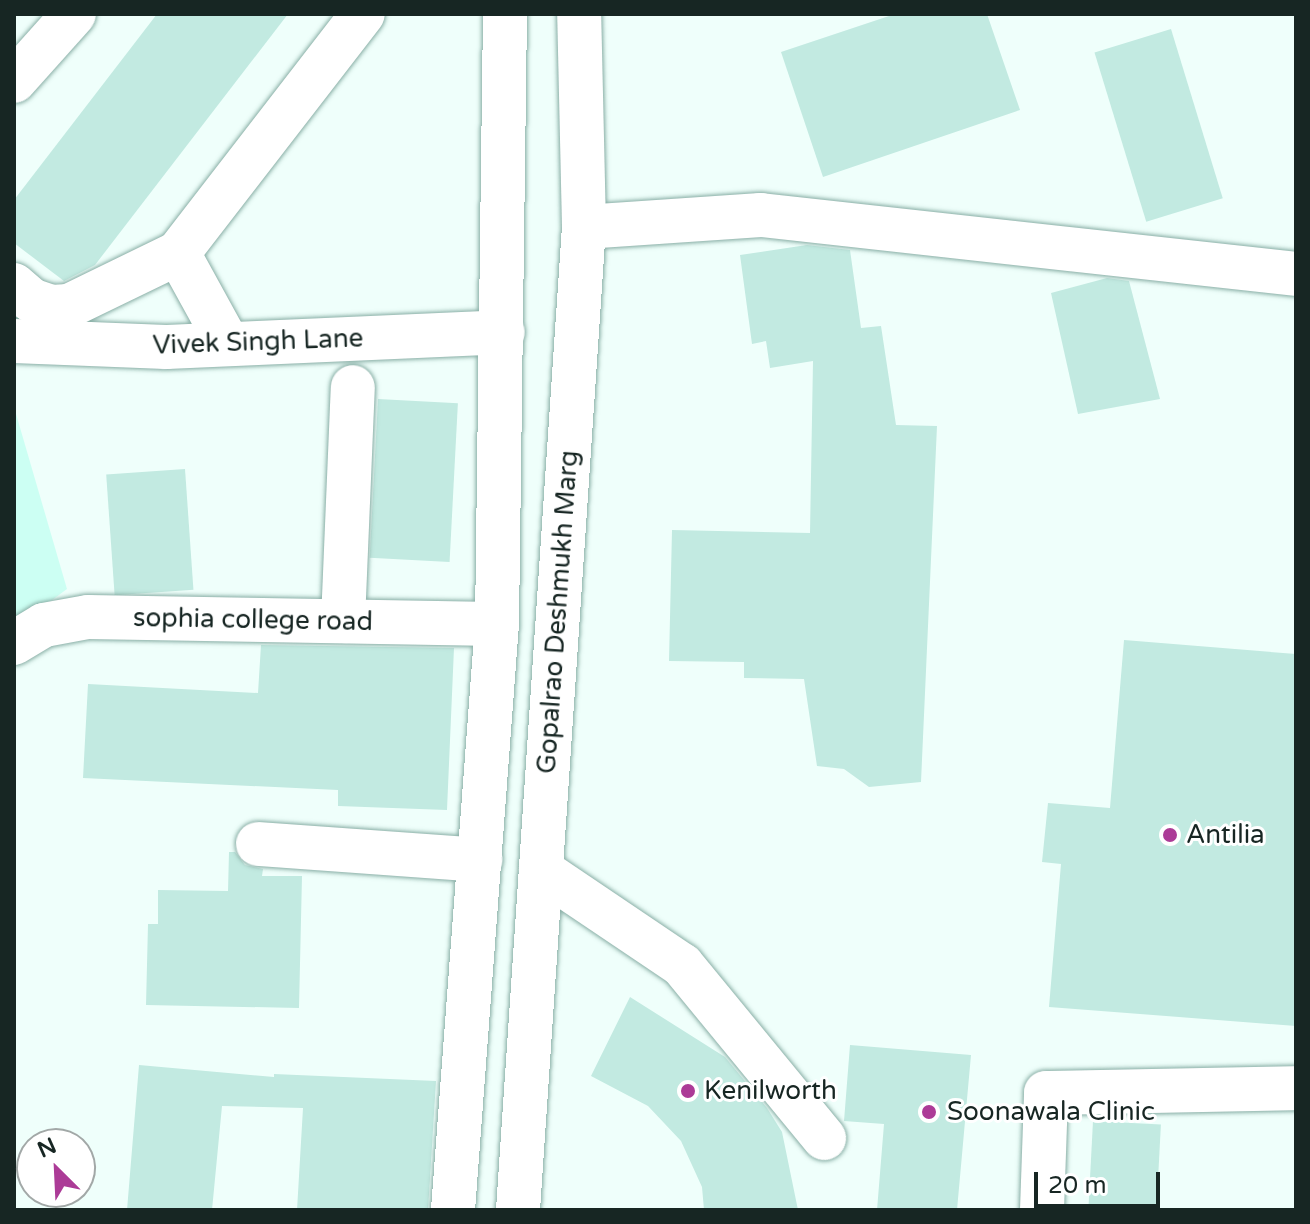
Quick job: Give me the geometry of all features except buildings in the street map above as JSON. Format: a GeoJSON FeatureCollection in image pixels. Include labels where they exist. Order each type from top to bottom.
{"type":"FeatureCollection","features":[{"type":"Feature","properties":{"kind":"street"},"geometry":{"type":"LineString","coordinates":[[14,81],[74,14]]}},
{"type":"Feature","properties":{"kind":"street"},"geometry":{"type":"LineString","coordinates":[[14,285],[31,300],[51,307],[69,306],[178,253],[363,14]]}},
{"type":"Feature","properties":{"kind":"street"},"geometry":{"type":"LineString","coordinates":[[453,1210],[497,624],[505,14]]}},
{"type":"Feature","properties":{"kind":"street","name":"Gopalrao Deshmukh Marg"},"geometry":{"type":"LineString","coordinates":[[518,1210],[584,227],[579,14]]}},
{"type":"Feature","properties":{"kind":"street"},"geometry":{"type":"LineString","coordinates":[[584,227],[761,215],[1296,274]]}},
{"type":"Feature","properties":{"kind":"street"},"geometry":{"type":"LineString","coordinates":[[178,253],[228,344]]}},
{"type":"Feature","properties":{"kind":"street","name":"Vivek Singh Lane"},"geometry":{"type":"LineString","coordinates":[[14,341],[166,347],[503,332]]}},
{"type":"Feature","properties":{"kind":"street"},"geometry":{"type":"LineString","coordinates":[[343,621],[353,387]]}},
{"type":"Feature","properties":{"kind":"street","name":"sophia college road"},"geometry":{"type":"LineString","coordinates":[[14,643],[44,625],[88,617],[497,624]]}},
{"type":"Feature","properties":{"kind":"street"},"geometry":{"type":"LineString","coordinates":[[258,844],[480,860]]}},
{"type":"Feature","properties":{"kind":"street"},"geometry":{"type":"LineString","coordinates":[[541,870],[682,965],[824,1138]]}},
{"type":"Feature","properties":{"kind":"street"},"geometry":{"type":"LineString","coordinates":[[1042,1210],[1046,1093],[1296,1088]]}},
{"type":"Feature","properties":{"kind":"shaded area"},"geometry":{"type":"Polygon","coordinates":[[[14,407],[67,589],[14,628],[14,407]]]}},
{"type":"Feature","properties":{"kind":"place","name":"Antilia"},"geometry":{"type":"Point","coordinates":[1170,835]}},
{"type":"Feature","properties":{"kind":"place","name":"Kenilworth"},"geometry":{"type":"Point","coordinates":[688,1091]}},
{"type":"Feature","properties":{"kind":"place","name":"Soonawala Clinic"},"geometry":{"type":"Point","coordinates":[929,1112]}}]}
